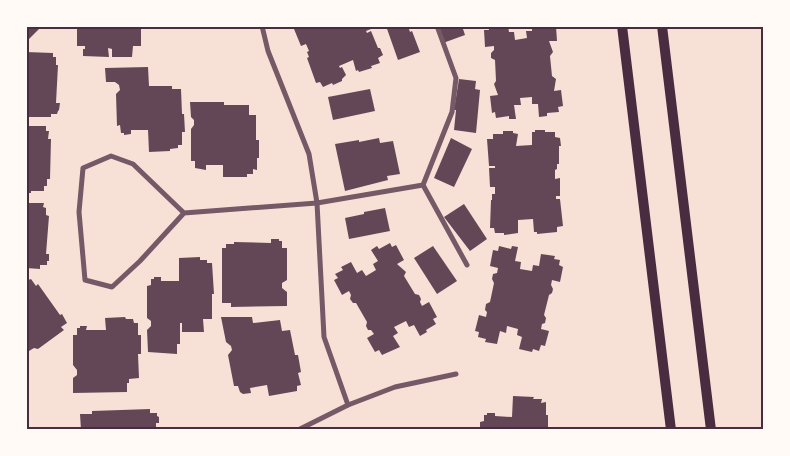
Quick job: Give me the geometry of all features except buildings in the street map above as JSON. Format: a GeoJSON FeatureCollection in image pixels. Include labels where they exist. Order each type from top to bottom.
{"type":"FeatureCollection","features":[{"type":"Feature","properties":{"kind":"main road"},"geometry":{"type":"LineString","coordinates":[[622,26],[671,430]]}},
{"type":"Feature","properties":{"kind":"main road"},"geometry":{"type":"LineString","coordinates":[[662,26],[711,430]]}},
{"type":"Feature","properties":{"kind":"street"},"geometry":{"type":"LineString","coordinates":[[262,26],[268,51],[309,154],[317,203],[324,337],[348,405]]}},
{"type":"Feature","properties":{"kind":"street"},"geometry":{"type":"LineString","coordinates":[[423,185],[452,112],[456,78],[437,26]]}},
{"type":"Feature","properties":{"kind":"street"},"geometry":{"type":"LineString","coordinates":[[184,213],[134,164],[111,156],[83,168],[79,212],[85,280],[112,287],[140,261],[184,213],[317,203],[423,185]]}},
{"type":"Feature","properties":{"kind":"street"},"geometry":{"type":"LineString","coordinates":[[423,185],[467,265]]}},
{"type":"Feature","properties":{"kind":"street"},"geometry":{"type":"LineString","coordinates":[[298,430],[348,405],[395,387],[456,374]]}}]}
